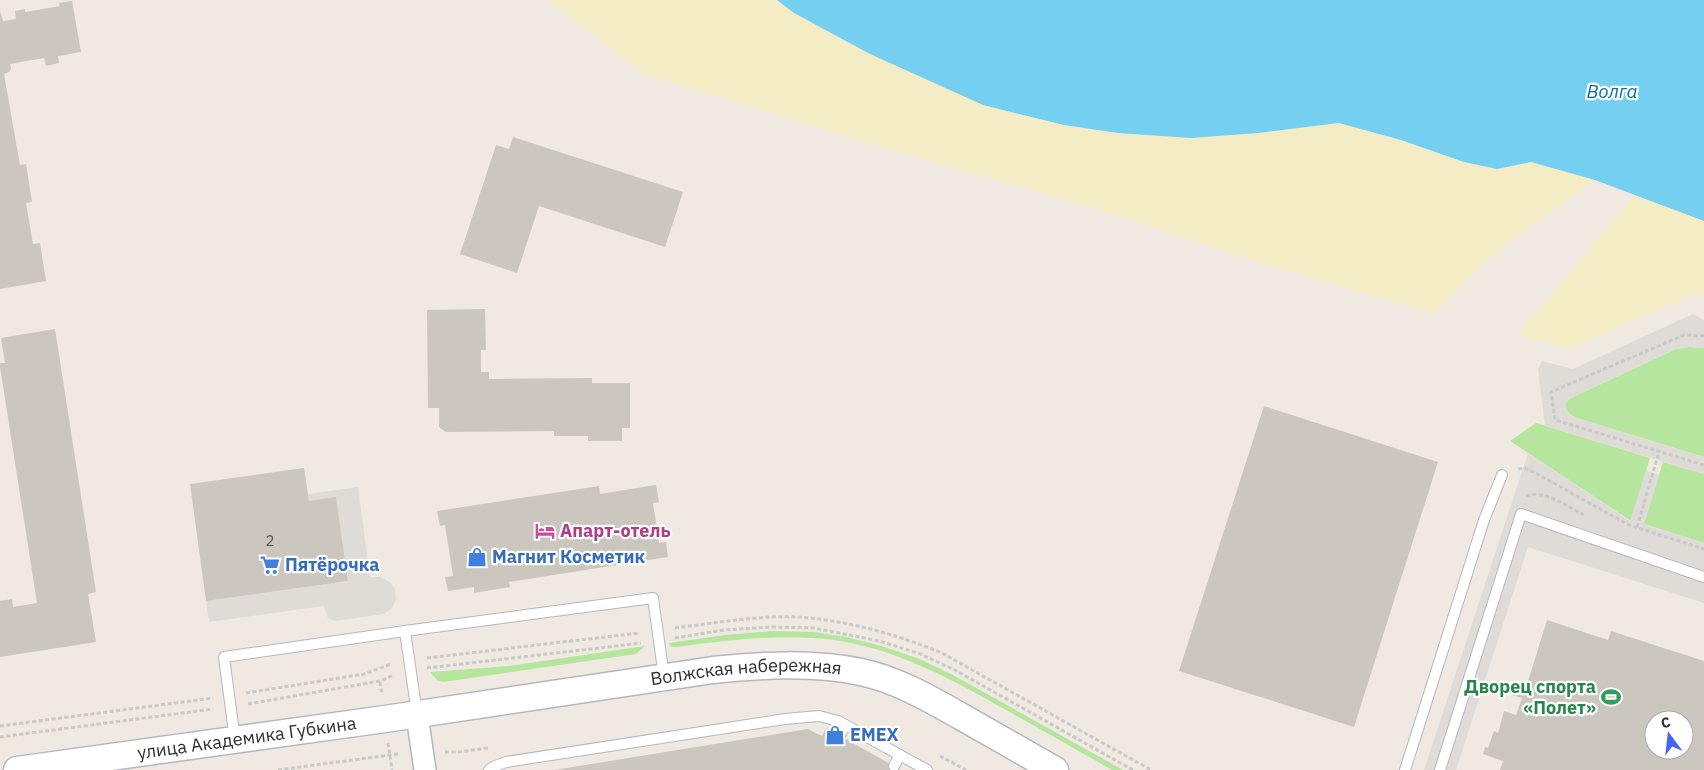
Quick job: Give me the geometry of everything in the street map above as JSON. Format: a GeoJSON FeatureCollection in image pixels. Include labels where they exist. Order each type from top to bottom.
{"type":"FeatureCollection","features":[{"type":"Feature","properties":{"kind":"street","name":"Волжская набережная"},"geometry":{"type":"LineString","coordinates":[[417,714],[712,670],[761,666],[820,666],[862,672],[895,682],[1047,768]]}},
{"type":"Feature","properties":{"kind":"street","name":"улица Академика Губкина"},"geometry":{"type":"LineString","coordinates":[[32,769],[417,714]]}},
{"type":"Feature","properties":{"kind":"street"},"geometry":{"type":"LineString","coordinates":[[417,714],[424,761]]}},
{"type":"Feature","properties":{"kind":"lane"},"geometry":{"type":"LineString","coordinates":[[1405,770],[1484,520],[1502,475]]}},
{"type":"Feature","properties":{"kind":"lane"},"geometry":{"type":"LineString","coordinates":[[1440,770],[1521,514],[1704,576]]}},
{"type":"Feature","properties":{"kind":"lane"},"geometry":{"type":"LineString","coordinates":[[236,740],[224,657],[653,598],[664,677]]}},
{"type":"Feature","properties":{"kind":"lane"},"geometry":{"type":"LineString","coordinates":[[405,631],[417,714]]}},
{"type":"Feature","properties":{"kind":"lane"},"geometry":{"type":"LineString","coordinates":[[489,770],[506,762],[785,719],[819,716],[829,717],[927,770]]}},
{"type":"Feature","properties":{"kind":"lane"},"geometry":{"type":"LineString","coordinates":[[840,735],[845,725]]}},
{"type":"Feature","properties":{"kind":"lane"},"geometry":{"type":"LineString","coordinates":[[894,766],[900,755]]}},
{"type":"Feature","properties":{"kind":"path"},"geometry":{"type":"LineString","coordinates":[[1704,336],[1684,335],[1551,392],[1555,420],[1704,465]]}},
{"type":"Feature","properties":{"kind":"path"},"geometry":{"type":"LineString","coordinates":[[1637,527],[1659,452]]}},
{"type":"Feature","properties":{"kind":"path"},"geometry":{"type":"LineString","coordinates":[[1502,475],[1514,469],[1525,468],[1629,524],[1704,549]]}},
{"type":"Feature","properties":{"kind":"path"},"geometry":{"type":"LineString","coordinates":[[1524,497],[1535,494],[1543,496],[1585,515]]}},
{"type":"Feature","properties":{"kind":"path"},"geometry":{"type":"LineString","coordinates":[[278,770],[390,754],[424,761]]}},
{"type":"Feature","properties":{"kind":"green space"},"geometry":{"type":"Polygon","coordinates":[[[1689,347],[1704,348],[1704,457],[1577,418],[1567,410],[1565,405],[1569,399],[1676,349],[1689,347]]]}},
{"type":"Feature","properties":{"kind":"green space"},"geometry":{"type":"Polygon","coordinates":[[[1536,423],[1650,458],[1631,521],[1510,441],[1536,423]]]}},
{"type":"Feature","properties":{"kind":"green space"},"geometry":{"type":"Polygon","coordinates":[[[1663,462],[1704,474],[1704,543],[1644,524],[1663,462]]]}},
{"type":"Feature","properties":{"kind":"green space"},"geometry":{"type":"Polygon","coordinates":[[[773,631],[814,632],[846,637],[917,658],[953,675],[1123,770],[1112,770],[937,673],[865,646],[839,641],[796,637],[745,639],[677,647],[671,647],[669,643],[725,635],[773,631]]]}},
{"type":"Feature","properties":{"kind":"green space"},"geometry":{"type":"Polygon","coordinates":[[[645,646],[636,654],[443,682],[437,680],[430,672],[509,666],[645,646]]]}},
{"type":"Feature","properties":{"kind":"sand"},"geometry":{"type":"Polygon","coordinates":[[[548,0],[777,0],[794,13],[870,54],[983,105],[1064,125],[1118,133],[1191,138],[1258,133],[1339,123],[1497,169],[1531,162],[1595,180],[1479,267],[1441,306],[1437,314],[1260,263],[1094,208],[868,143],[644,74],[548,0]]]}},
{"type":"Feature","properties":{"kind":"sand"},"geometry":{"type":"Polygon","coordinates":[[[1635,195],[1704,221],[1704,298],[1695,293],[1571,349],[1518,335],[1635,195]]]}},
{"type":"Feature","properties":{"kind":"shaded area"},"geometry":{"type":"Polygon","coordinates":[[[1693,314],[1704,320],[1704,348],[1689,347],[1676,349],[1569,399],[1565,405],[1569,414],[1577,418],[1704,457],[1704,474],[1545,426],[1538,369],[1542,361],[1573,369],[1693,314]]]}},
{"type":"Feature","properties":{"kind":"shaded area"},"geometry":{"type":"Polygon","coordinates":[[[1528,453],[1630,521],[1646,471],[1659,475],[1644,524],[1704,543],[1704,603],[1528,547],[1456,770],[1424,770],[1528,453]]]}},
{"type":"Feature","properties":{"kind":"shaded area"},"geometry":{"type":"Polygon","coordinates":[[[358,487],[370,577],[381,577],[391,583],[395,589],[396,600],[392,608],[384,614],[335,621],[328,618],[324,606],[209,622],[206,601],[348,581],[336,498],[309,501],[308,494],[358,487]]]}},
{"type":"Feature","properties":{"kind":"water","name":"Волга"},"geometry":{"type":"Polygon","coordinates":[[[777,0],[1704,0],[1704,221],[1595,180],[1531,162],[1497,169],[1464,162],[1401,140],[1339,123],[1258,133],[1191,138],[1118,133],[1064,125],[983,105],[870,54],[794,13],[777,0]]]}},
{"type":"Feature","properties":{"kind":"building"},"geometry":{"type":"Polygon","coordinates":[[[72,1],[81,52],[58,56],[59,63],[46,66],[44,58],[10,64],[11,69],[4,74],[20,165],[26,164],[32,202],[26,203],[33,244],[40,243],[46,281],[0,289],[0,11],[3,21],[16,19],[15,11],[25,9],[25,12],[60,6],[59,3],[72,1]]]}},
{"type":"Feature","properties":{"kind":"building"},"geometry":{"type":"Polygon","coordinates":[[[513,137],[683,192],[665,247],[539,206],[517,273],[460,254],[496,145],[509,149],[513,137]]]}},
{"type":"Feature","properties":{"kind":"building"},"geometry":{"type":"Polygon","coordinates":[[[485,309],[486,350],[481,350],[481,372],[489,372],[489,379],[592,378],[592,383],[630,383],[630,428],[622,428],[622,441],[588,441],[588,436],[554,436],[554,431],[446,432],[439,427],[439,408],[428,408],[427,310],[485,309]]]}},
{"type":"Feature","properties":{"kind":"building"},"geometry":{"type":"Polygon","coordinates":[[[55,329],[96,592],[88,594],[96,642],[0,657],[0,601],[12,599],[13,607],[37,603],[0,367],[0,363],[5,363],[1,338],[55,329]]]}},
{"type":"Feature","properties":{"kind":"building"},"geometry":{"type":"Polygon","coordinates":[[[1264,406],[1438,462],[1354,727],[1179,671],[1264,406]]]}},
{"type":"Feature","properties":{"kind":"building"},"geometry":{"type":"Polygon","coordinates":[[[304,468],[309,501],[336,497],[348,581],[206,601],[190,484],[304,468]]]}},
{"type":"Feature","properties":{"kind":"building"},"geometry":{"type":"Polygon","coordinates":[[[656,485],[659,502],[653,503],[659,543],[666,542],[668,557],[509,582],[510,587],[474,593],[474,587],[448,591],[445,577],[453,576],[445,525],[440,526],[437,511],[599,486],[600,494],[656,485]]]}},
{"type":"Feature","properties":{"kind":"building","name":"Дворец спорта «Полет»"},"geometry":{"type":"Polygon","coordinates":[[[1547,620],[1608,640],[1611,631],[1704,661],[1704,770],[1500,770],[1503,761],[1483,754],[1485,747],[1488,748],[1494,731],[1498,733],[1504,711],[1516,715],[1522,698],[1512,695],[1516,685],[1526,688],[1547,620]]]}},
{"type":"Feature","properties":{"kind":"building"},"geometry":{"type":"Polygon","coordinates":[[[826,728],[901,770],[554,770],[808,729],[822,736],[826,728]]]}},
{"type":"Feature","properties":{"kind":"place","name":"Апарт-отель"},"geometry":{"type":"Point","coordinates":[545,531]}},
{"type":"Feature","properties":{"kind":"place","name":"Магнит Косметик"},"geometry":{"type":"Point","coordinates":[477,557]}},
{"type":"Feature","properties":{"kind":"place","name":"Пятёрочка"},"geometry":{"type":"Point","coordinates":[270,565]}},
{"type":"Feature","properties":{"kind":"place","name":"Дворец спорта «Полет»"},"geometry":{"type":"Point","coordinates":[1611,697]}},
{"type":"Feature","properties":{"kind":"place","name":"EMEX"},"geometry":{"type":"Point","coordinates":[835,735]}}]}
